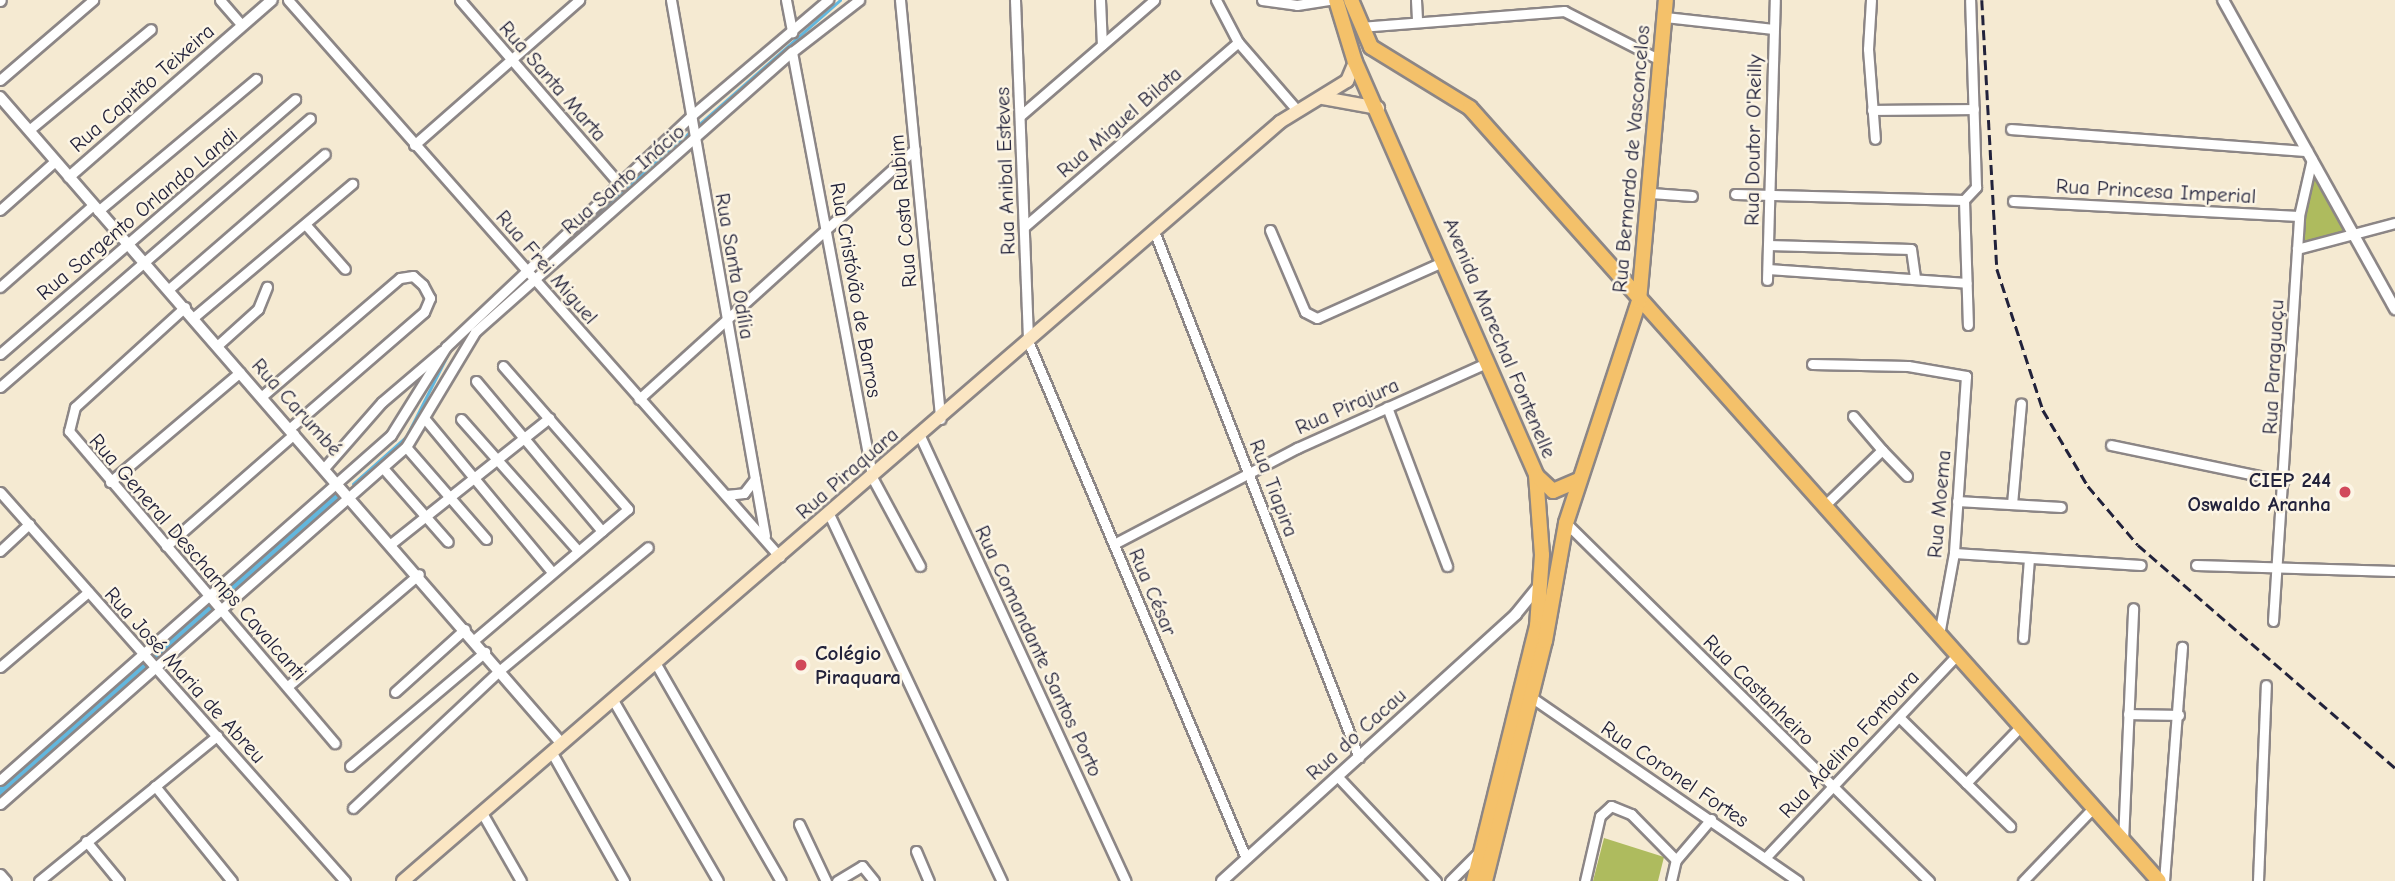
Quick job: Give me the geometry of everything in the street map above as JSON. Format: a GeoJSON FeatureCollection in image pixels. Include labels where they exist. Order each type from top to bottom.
{"type":"FeatureCollection","features":[{"type":"Feature","properties":{"kind":"main road","name":"Avenida Marechal Fontenelle"},"geometry":{"type":"LineString","coordinates":[[1336,0],[1353,59],[1378,108],[1442,262],[1536,475],[1541,518],[1541,583],[1537,626],[1474,881]]}},
{"type":"Feature","properties":{"kind":"main road"},"geometry":{"type":"LineString","coordinates":[[1351,0],[1362,33],[1391,64],[1470,108],[1639,301],[2123,841],[2150,878]]}},
{"type":"Feature","properties":{"kind":"main road","name":"Rua Bernardo de Vasconcelos"},"geometry":{"type":"LineString","coordinates":[[1579,480],[1639,301],[1645,268],[1666,0]]}},
{"type":"Feature","properties":{"kind":"main road","name":"Rua Piraquara"},"geometry":{"type":"LineString","coordinates":[[403,881],[940,419],[1154,231],[1297,110],[1347,81],[1353,59]]}},
{"type":"Feature","properties":{"kind":"main road"},"geometry":{"type":"LineString","coordinates":[[1320,99],[1378,108]]}},
{"type":"Feature","properties":{"kind":"main road"},"geometry":{"type":"LineString","coordinates":[[1618,277],[1633,278],[1645,268]]}},
{"type":"Feature","properties":{"kind":"main road"},"geometry":{"type":"LineString","coordinates":[[1536,475],[1553,491],[1579,480]]}},
{"type":"Feature","properties":{"kind":"main road"},"geometry":{"type":"LineString","coordinates":[[1485,881],[1531,697],[1566,523],[1579,480]]}},
{"type":"Feature","properties":{"kind":"main road"},"geometry":{"type":"LineString","coordinates":[[1541,518],[1555,513],[1566,523]]}},
{"type":"Feature","properties":{"kind":"street"},"geometry":{"type":"LineString","coordinates":[[0,80],[93,0]]}},
{"type":"Feature","properties":{"kind":"street"},"geometry":{"type":"LineString","coordinates":[[220,0],[242,25]]}},
{"type":"Feature","properties":{"kind":"street","name":"Rua Capitão Teixeira"},"geometry":{"type":"LineString","coordinates":[[69,177],[272,0]]}},
{"type":"Feature","properties":{"kind":"street","name":"Rua Frei Miguel"},"geometry":{"type":"LineString","coordinates":[[289,0],[639,399],[766,537],[779,557]]}},
{"type":"Feature","properties":{"kind":"street","name":"Rua Santa Marta"},"geometry":{"type":"LineString","coordinates":[[460,0],[620,185]]}},
{"type":"Feature","properties":{"kind":"street"},"geometry":{"type":"LineString","coordinates":[[414,145],[579,0]]}},
{"type":"Feature","properties":{"kind":"street","name":"Rua Santa Odília"},"geometry":{"type":"LineString","coordinates":[[671,0],[766,537]]}},
{"type":"Feature","properties":{"kind":"street"},"geometry":{"type":"LineString","coordinates":[[786,0],[792,32]]}},
{"type":"Feature","properties":{"kind":"street","name":"Rua Santo Inácio"},"geometry":{"type":"LineString","coordinates":[[345,490],[400,426],[446,347],[693,128],[828,0]]}},
{"type":"Feature","properties":{"kind":"street","name":"Rua Santo Inácio"},"geometry":{"type":"LineString","coordinates":[[345,490],[383,468],[406,447],[425,419],[462,347],[531,273],[620,185],[859,0]]}},
{"type":"Feature","properties":{"kind":"street","name":"Rua Costa Rubim"},"geometry":{"type":"LineString","coordinates":[[900,0],[940,419]]}},
{"type":"Feature","properties":{"kind":"street","name":"Rua Anibal Esteves"},"geometry":{"type":"LineString","coordinates":[[1015,0],[1028,341]]}},
{"type":"Feature","properties":{"kind":"street"},"geometry":{"type":"LineString","coordinates":[[1100,0],[1102,45]]}},
{"type":"Feature","properties":{"kind":"street"},"geometry":{"type":"LineString","coordinates":[[1021,115],[1154,0]]}},
{"type":"Feature","properties":{"kind":"street"},"geometry":{"type":"LineString","coordinates":[[1216,0],[1238,42],[1297,110]]}},
{"type":"Feature","properties":{"kind":"street"},"geometry":{"type":"LineString","coordinates":[[1262,0],[1297,5],[1329,0]]}},
{"type":"Feature","properties":{"kind":"street"},"geometry":{"type":"LineString","coordinates":[[1416,0],[1418,21]]}},
{"type":"Feature","properties":{"kind":"street","name":"Rua Doutor O'Reilly"},"geometry":{"type":"LineString","coordinates":[[1768,280],[1768,194],[1775,0]]}},
{"type":"Feature","properties":{"kind":"street"},"geometry":{"type":"LineString","coordinates":[[1871,0],[1872,110],[1875,139]]}},
{"type":"Feature","properties":{"kind":"street"},"geometry":{"type":"LineString","coordinates":[[1968,325],[1964,200],[1976,187],[1970,0]]}},
{"type":"Feature","properties":{"kind":"street"},"geometry":{"type":"LineString","coordinates":[[2223,0],[2395,309]]}},
{"type":"Feature","properties":{"kind":"street"},"geometry":{"type":"LineString","coordinates":[[1362,33],[1418,21],[1564,11],[1662,61]]}},
{"type":"Feature","properties":{"kind":"street"},"geometry":{"type":"LineString","coordinates":[[1665,17],[1773,29]]}},
{"type":"Feature","properties":{"kind":"street"},"geometry":{"type":"LineString","coordinates":[[29,130],[151,29]]}},
{"type":"Feature","properties":{"kind":"street","name":"Rua Miguel Bilota"},"geometry":{"type":"LineString","coordinates":[[1024,227],[1238,42]]}},
{"type":"Feature","properties":{"kind":"street","name":"Rua Cristóvão de Barros"},"geometry":{"type":"LineString","coordinates":[[792,52],[872,477],[920,566]]}},
{"type":"Feature","properties":{"kind":"street"},"geometry":{"type":"LineString","coordinates":[[0,287],[256,79]]}},
{"type":"Feature","properties":{"kind":"street","name":"Rua Sargento Orlando Landi"},"geometry":{"type":"LineString","coordinates":[[0,354],[295,99]]}},
{"type":"Feature","properties":{"kind":"street","name":"Rua Carumbé"},"geometry":{"type":"LineString","coordinates":[[2,104],[29,130],[261,397],[392,542],[562,744]]}},
{"type":"Feature","properties":{"kind":"street"},"geometry":{"type":"LineString","coordinates":[[1872,110],[1974,109]]}},
{"type":"Feature","properties":{"kind":"street"},"geometry":{"type":"LineString","coordinates":[[0,387],[310,118]]}},
{"type":"Feature","properties":{"kind":"street"},"geometry":{"type":"LineString","coordinates":[[2011,129],[2309,155]]}},
{"type":"Feature","properties":{"kind":"street"},"geometry":{"type":"LineString","coordinates":[[639,399],[915,149]]}},
{"type":"Feature","properties":{"kind":"street"},"geometry":{"type":"LineString","coordinates":[[169,289],[325,154]]}},
{"type":"Feature","properties":{"kind":"street","name":"Rua Paraguaçu"},"geometry":{"type":"LineString","coordinates":[[2273,621],[2289,411],[2299,216],[2309,155]]}},
{"type":"Feature","properties":{"kind":"street"},"geometry":{"type":"LineString","coordinates":[[0,209],[55,161]]}},
{"type":"Feature","properties":{"kind":"street"},"geometry":{"type":"LineString","coordinates":[[194,317],[352,184]]}},
{"type":"Feature","properties":{"kind":"street"},"geometry":{"type":"LineString","coordinates":[[1651,193],[1692,196]]}},
{"type":"Feature","properties":{"kind":"street"},"geometry":{"type":"LineString","coordinates":[[1735,194],[1964,200]]}},
{"type":"Feature","properties":{"kind":"street","name":"Rua Princesa Imperial"},"geometry":{"type":"LineString","coordinates":[[2012,201],[2299,216]]}},
{"type":"Feature","properties":{"kind":"street"},"geometry":{"type":"LineString","coordinates":[[2297,249],[2351,232],[2395,223]]}},
{"type":"Feature","properties":{"kind":"street"},"geometry":{"type":"LineString","coordinates":[[304,224],[345,269]]}},
{"type":"Feature","properties":{"kind":"street"},"geometry":{"type":"LineString","coordinates":[[1270,230],[1305,313],[1317,318],[1442,262]]}},
{"type":"Feature","properties":{"kind":"street","name":"Rua Tiapira"},"geometry":{"type":"LineString","coordinates":[[1154,231],[1359,758]]}},
{"type":"Feature","properties":{"kind":"street"},"geometry":{"type":"LineString","coordinates":[[1768,245],[1910,249],[1915,276]]}},
{"type":"Feature","properties":{"kind":"street"},"geometry":{"type":"LineString","coordinates":[[1768,269],[1915,276],[1967,284]]}},
{"type":"Feature","properties":{"kind":"street"},"geometry":{"type":"LineString","coordinates":[[166,546],[424,312],[430,298],[423,285],[413,276],[400,278],[261,397]]}},
{"type":"Feature","properties":{"kind":"street"},"geometry":{"type":"LineString","coordinates":[[218,345],[258,309],[267,287]]}},
{"type":"Feature","properties":{"kind":"street","name":"Rua General Deschamps Cavalcanti"},"geometry":{"type":"LineString","coordinates":[[185,307],[69,415],[73,439],[335,743]]}},
{"type":"Feature","properties":{"kind":"street","name":"Rua César"},"geometry":{"type":"LineString","coordinates":[[1028,341],[1246,858]]}},
{"type":"Feature","properties":{"kind":"street"},"geometry":{"type":"LineString","coordinates":[[325,467],[382,402],[446,347]]}},
{"type":"Feature","properties":{"kind":"street","name":"Rua Pirajura"},"geometry":{"type":"LineString","coordinates":[[1114,544],[1249,472],[1486,363]]}},
{"type":"Feature","properties":{"kind":"street","name":"Rua Moema"},"geometry":{"type":"LineString","coordinates":[[1812,364],[1965,373],[1954,553],[1939,637]]}},
{"type":"Feature","properties":{"kind":"street"},"geometry":{"type":"LineString","coordinates":[[474,639],[620,517],[625,500],[503,366]]}},
{"type":"Feature","properties":{"kind":"street"},"geometry":{"type":"LineString","coordinates":[[110,482],[240,372]]}},
{"type":"Feature","properties":{"kind":"street"},"geometry":{"type":"LineString","coordinates":[[476,381],[602,531]]}},
{"type":"Feature","properties":{"kind":"street"},"geometry":{"type":"LineString","coordinates":[[2012,503],[2021,403]]}},
{"type":"Feature","properties":{"kind":"street"},"geometry":{"type":"LineString","coordinates":[[1387,407],[1447,566]]}},
{"type":"Feature","properties":{"kind":"street"},"geometry":{"type":"LineString","coordinates":[[1853,416],[1907,476]]}},
{"type":"Feature","properties":{"kind":"street"},"geometry":{"type":"LineString","coordinates":[[392,542],[424,514],[549,418]]}},
{"type":"Feature","properties":{"kind":"street"},"geometry":{"type":"LineString","coordinates":[[425,419],[552,572]]}},
{"type":"Feature","properties":{"kind":"street"},"geometry":{"type":"LineString","coordinates":[[461,419],[499,458],[578,551]]}},
{"type":"Feature","properties":{"kind":"street","name":"Rua Comandante Santos Porto"},"geometry":{"type":"LineString","coordinates":[[920,436],[1126,881]]}},
{"type":"Feature","properties":{"kind":"street"},"geometry":{"type":"LineString","coordinates":[[2111,445],[2283,481]]}},
{"type":"Feature","properties":{"kind":"street"},"geometry":{"type":"LineString","coordinates":[[406,447],[486,539]]}},
{"type":"Feature","properties":{"kind":"street"},"geometry":{"type":"LineString","coordinates":[[1823,507],[1882,450]]}},
{"type":"Feature","properties":{"kind":"street"},"geometry":{"type":"LineString","coordinates":[[383,468],[448,542]]}},
{"type":"Feature","properties":{"kind":"street"},"geometry":{"type":"LineString","coordinates":[[726,495],[744,493],[756,478]]}},
{"type":"Feature","properties":{"kind":"street"},"geometry":{"type":"LineString","coordinates":[[0,804],[151,661],[211,598],[345,490]]}},
{"type":"Feature","properties":{"kind":"street"},"geometry":{"type":"LineString","coordinates":[[0,780],[151,661],[222,611],[345,490]]}},
{"type":"Feature","properties":{"kind":"street","name":"Rua José Maria de Abreu"},"geometry":{"type":"LineString","coordinates":[[0,492],[345,881]]}},
{"type":"Feature","properties":{"kind":"street"},"geometry":{"type":"LineString","coordinates":[[1957,501],[2061,506]]}},
{"type":"Feature","properties":{"kind":"street"},"geometry":{"type":"LineString","coordinates":[[829,514],[1002,881]]}},
{"type":"Feature","properties":{"kind":"street","name":"Rua Castanheiro"},"geometry":{"type":"LineString","coordinates":[[1566,523],[1929,881]]}},
{"type":"Feature","properties":{"kind":"street"},"geometry":{"type":"LineString","coordinates":[[0,551],[29,524]]}},
{"type":"Feature","properties":{"kind":"street"},"geometry":{"type":"LineString","coordinates":[[353,808],[500,670],[648,547]]}},
{"type":"Feature","properties":{"kind":"street"},"geometry":{"type":"LineString","coordinates":[[1954,553],[2141,565]]}},
{"type":"Feature","properties":{"kind":"street"},"geometry":{"type":"LineString","coordinates":[[2023,638],[2029,558]]}},
{"type":"Feature","properties":{"kind":"street"},"geometry":{"type":"LineString","coordinates":[[2196,565],[2395,571]]}},
{"type":"Feature","properties":{"kind":"street"},"geometry":{"type":"LineString","coordinates":[[288,686],[419,574]]}},
{"type":"Feature","properties":{"kind":"street","name":"Rua do Cacau"},"geometry":{"type":"LineString","coordinates":[[1222,881],[1516,614],[1541,583]]}},
{"type":"Feature","properties":{"kind":"street"},"geometry":{"type":"LineString","coordinates":[[0,667],[88,592]]}},
{"type":"Feature","properties":{"kind":"street"},"geometry":{"type":"LineString","coordinates":[[2123,841],[2133,608]]}},
{"type":"Feature","properties":{"kind":"street"},"geometry":{"type":"LineString","coordinates":[[1516,614],[1537,626]]}},
{"type":"Feature","properties":{"kind":"street"},"geometry":{"type":"LineString","coordinates":[[395,692],[465,629]]}},
{"type":"Feature","properties":{"kind":"street"},"geometry":{"type":"LineString","coordinates":[[2164,881],[2179,715],[2182,647]]}},
{"type":"Feature","properties":{"kind":"street"},"geometry":{"type":"LineString","coordinates":[[350,766],[485,652]]}},
{"type":"Feature","properties":{"kind":"street","name":"Rua Adelino Fontoura"},"geometry":{"type":"LineString","coordinates":[[1766,857],[1956,656]]}},
{"type":"Feature","properties":{"kind":"street"},"geometry":{"type":"LineString","coordinates":[[656,664],[781,881]]}},
{"type":"Feature","properties":{"kind":"street"},"geometry":{"type":"LineString","coordinates":[[2258,881],[2266,685]]}},
{"type":"Feature","properties":{"kind":"street","name":"Rua Coronel Fortes"},"geometry":{"type":"LineString","coordinates":[[1531,697],[1798,881]]}},
{"type":"Feature","properties":{"kind":"street"},"geometry":{"type":"LineString","coordinates":[[613,700],[718,881]]}},
{"type":"Feature","properties":{"kind":"street"},"geometry":{"type":"LineString","coordinates":[[2127,714],[2179,715]]}},
{"type":"Feature","properties":{"kind":"street"},"geometry":{"type":"LineString","coordinates":[[1899,717],[2010,826]]}},
{"type":"Feature","properties":{"kind":"street"},"geometry":{"type":"LineString","coordinates":[[1966,783],[2020,727]]}},
{"type":"Feature","properties":{"kind":"street"},"geometry":{"type":"LineString","coordinates":[[39,881],[217,736]]}},
{"type":"Feature","properties":{"kind":"street"},"geometry":{"type":"LineString","coordinates":[[552,753],[624,881]]}},
{"type":"Feature","properties":{"kind":"street"},"geometry":{"type":"LineString","coordinates":[[1338,777],[1436,881]]}},
{"type":"Feature","properties":{"kind":"street"},"geometry":{"type":"LineString","coordinates":[[155,786],[232,881]]}},
{"type":"Feature","properties":{"kind":"street"},"geometry":{"type":"LineString","coordinates":[[1585,881],[1600,816],[1611,806],[1631,814],[1676,860]]}},
{"type":"Feature","properties":{"kind":"street"},"geometry":{"type":"LineString","coordinates":[[2023,881],[2093,808]]}},
{"type":"Feature","properties":{"kind":"street"},"geometry":{"type":"LineString","coordinates":[[482,813],[521,881]]}},
{"type":"Feature","properties":{"kind":"street"},"geometry":{"type":"LineString","coordinates":[[1671,881],[1676,860],[1711,819]]}},
{"type":"Feature","properties":{"kind":"street"},"geometry":{"type":"LineString","coordinates":[[799,824],[826,881]]}},
{"type":"Feature","properties":{"kind":"street"},"geometry":{"type":"LineString","coordinates":[[86,841],[119,881]]}},
{"type":"Feature","properties":{"kind":"street"},"geometry":{"type":"LineString","coordinates":[[1450,881],[1483,848]]}},
{"type":"Feature","properties":{"kind":"street"},"geometry":{"type":"LineString","coordinates":[[916,851],[929,881]]}},
{"type":"Feature","properties":{"kind":"street"},"geometry":{"type":"LineString","coordinates":[[836,881],[862,866],[874,881]]}},
{"type":"Feature","properties":{"kind":"street"},"geometry":{"type":"LineString","coordinates":[[0,874],[6,881]]}},
{"type":"Feature","properties":{"kind":"green space"},"geometry":{"type":"Polygon","coordinates":[[[2312,171],[2345,231],[2300,243],[2303,207],[2312,171]]]}},
{"type":"Feature","properties":{"kind":"green space"},"geometry":{"type":"Polygon","coordinates":[[[1604,838],[1664,857],[1658,881],[1593,881],[1604,838]]]}},
{"type":"Feature","properties":{"kind":"waterway"},"geometry":{"type":"LineString","coordinates":[[695,128],[840,0]]}},
{"type":"Feature","properties":{"kind":"waterway"},"geometry":{"type":"LineString","coordinates":[[545,259],[690,132]]}},
{"type":"Feature","properties":{"kind":"waterway"},"geometry":{"type":"LineString","coordinates":[[353,484],[406,437],[450,350],[480,321]]}},
{"type":"Feature","properties":{"kind":"waterway"},"geometry":{"type":"LineString","coordinates":[[0,791],[342,494]]}},
{"type":"Feature","properties":{"kind":"railway"},"geometry":{"type":"LineString","coordinates":[[1982,0],[1997,269],[2043,410],[2088,486],[2138,545],[2395,768]]}},
{"type":"Feature","properties":{"kind":"place","name":"CIEP 244 Oswaldo Aranha"},"geometry":{"type":"Point","coordinates":[2345,492]}},
{"type":"Feature","properties":{"kind":"place","name":"Colégio Piraquara"},"geometry":{"type":"Point","coordinates":[801,665]}}]}
